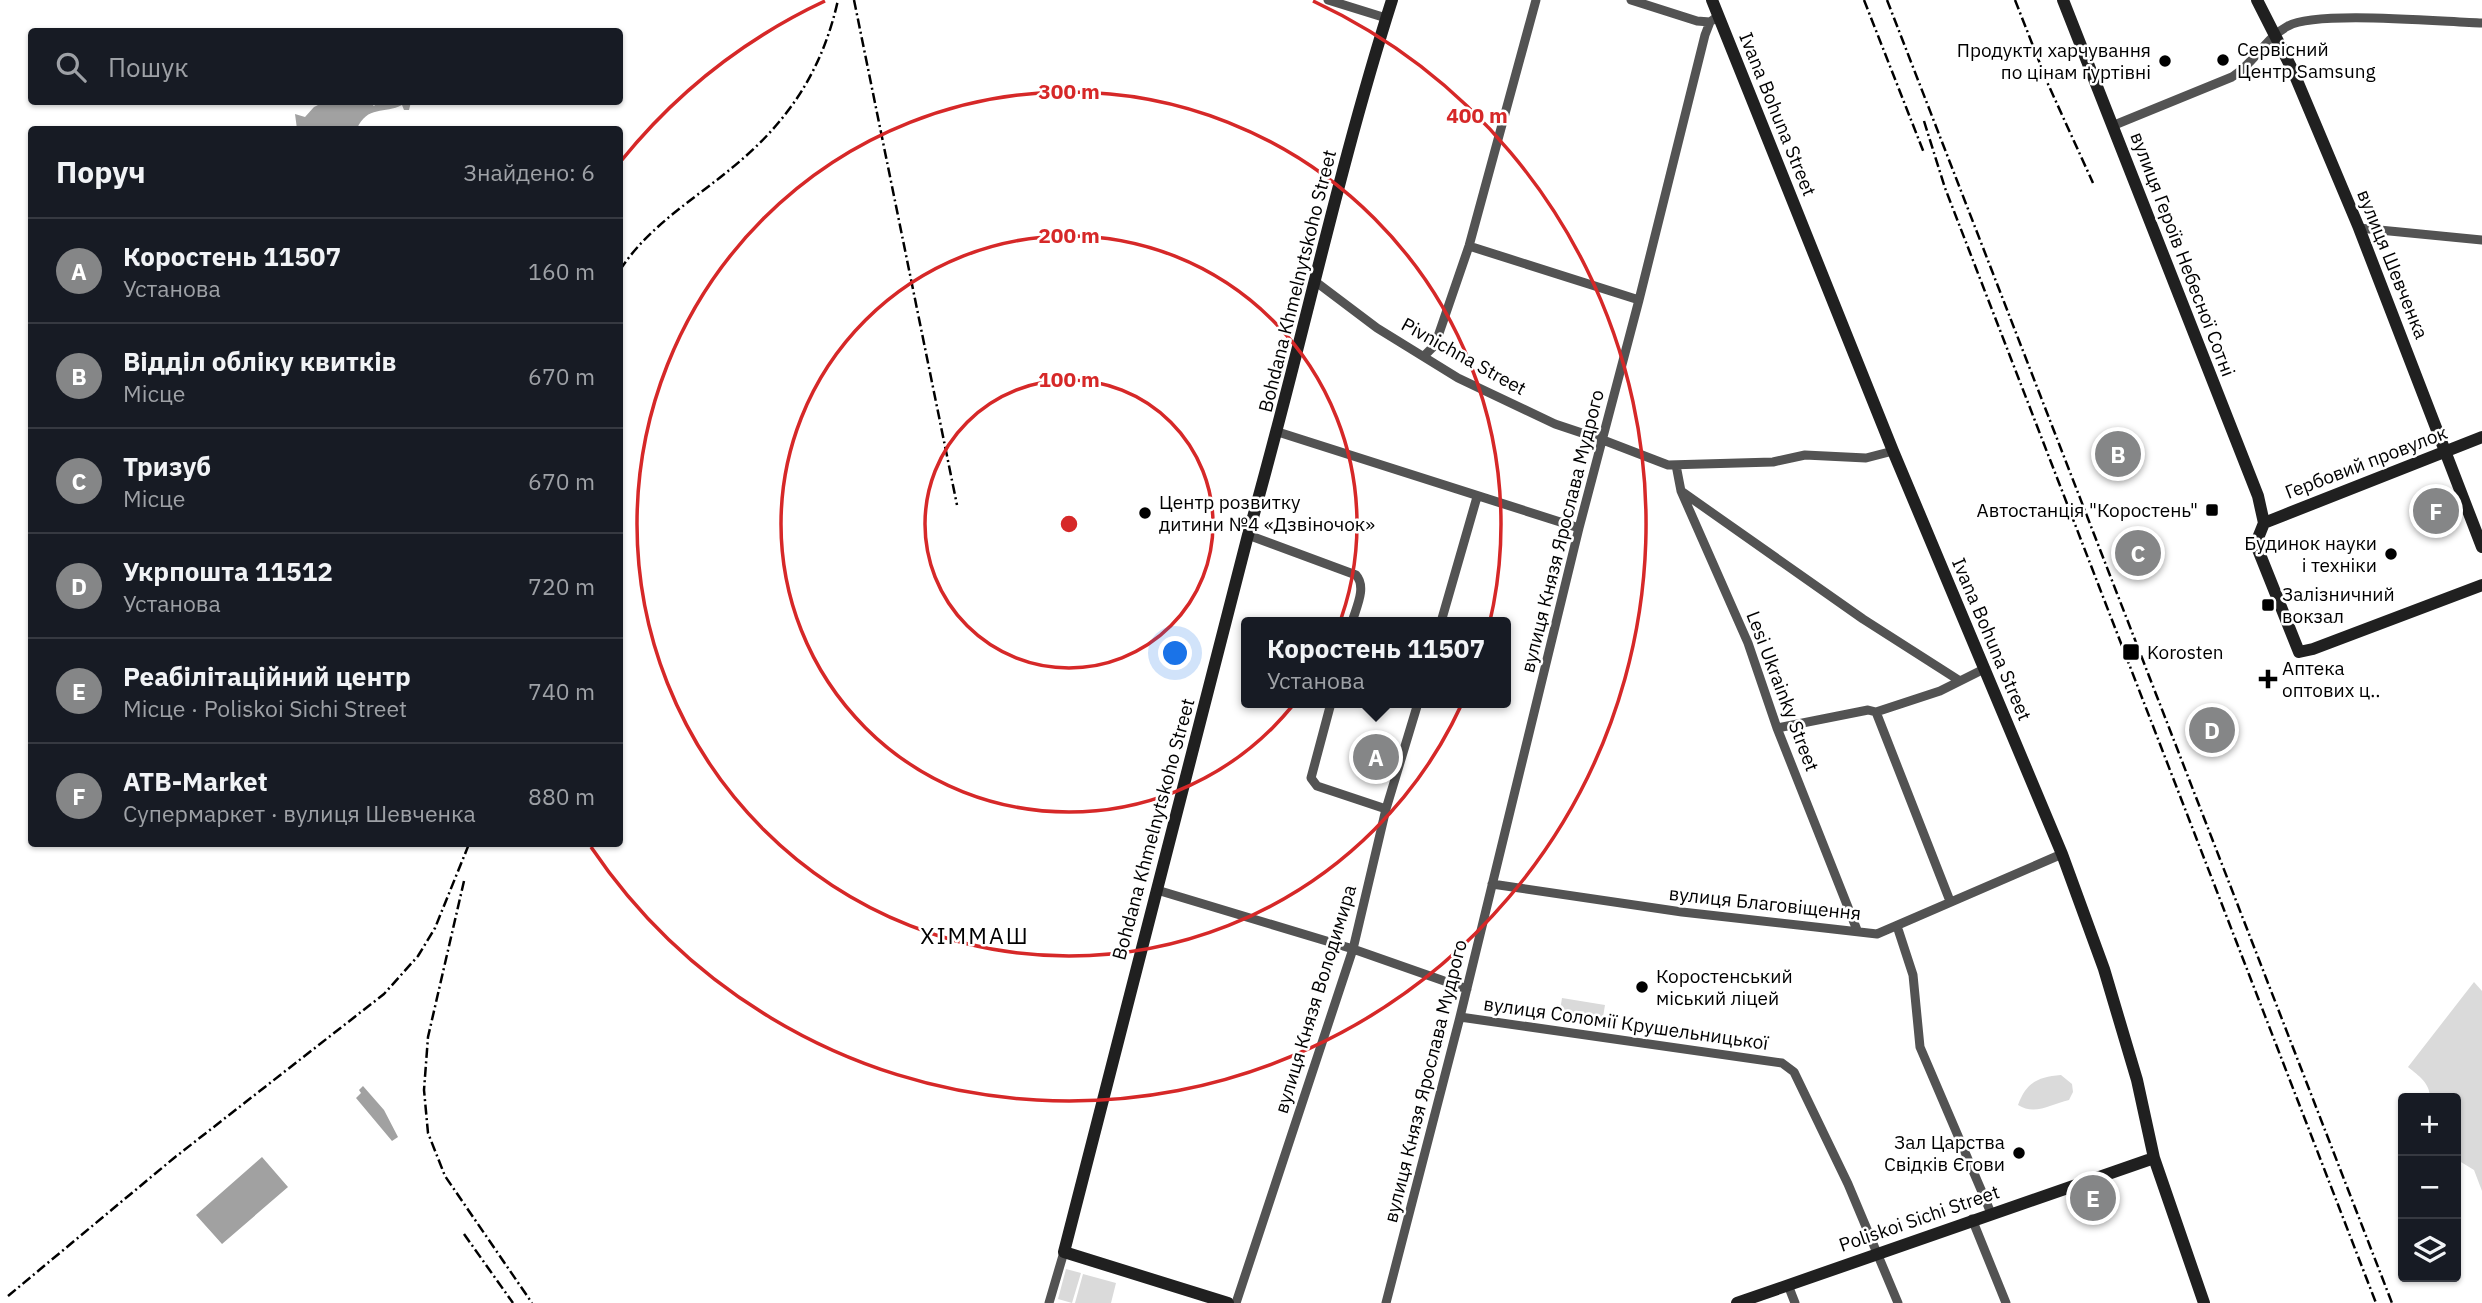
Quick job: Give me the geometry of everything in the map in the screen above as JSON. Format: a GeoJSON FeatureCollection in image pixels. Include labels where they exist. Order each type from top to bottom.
{"type":"FeatureCollection","features":[{"type":"Feature","properties":{"kind":"street"},"geometry":{"type":"LineString","coordinates":[[1328,0],[1386,18]]}},
{"type":"Feature","properties":{"kind":"street","name":"Bohdana Khmelnytskoho Street"},"geometry":{"type":"LineString","coordinates":[[1049,1303],[1248,535],[1278,432],[1392,0]]}},
{"type":"Feature","properties":{"kind":"street"},"geometry":{"type":"LineString","coordinates":[[1425,355],[1435,345],[1469,246],[1536,0]]}},
{"type":"Feature","properties":{"kind":"street"},"geometry":{"type":"LineString","coordinates":[[1631,0],[1697,21],[1714,19]]}},
{"type":"Feature","properties":{"kind":"street","name":"Ivana Bohuna Street"},"geometry":{"type":"LineString","coordinates":[[1712,0],[1714,19],[2062,854],[2104,969],[2137,1080],[2154,1158],[2204,1303]]}},
{"type":"Feature","properties":{"kind":"street","name":"вулиця Героїв Небесної Сотні"},"geometry":{"type":"LineString","coordinates":[[2063,0],[2258,496],[2264,523]]}},
{"type":"Feature","properties":{"kind":"street","name":"вулиця Шевченка"},"geometry":{"type":"LineString","coordinates":[[2257,0],[2293,71],[2359,228],[2482,547]]}},
{"type":"Feature","properties":{"kind":"street","name":"вулиця Князя Ярослава Мудрого"},"geometry":{"type":"LineString","coordinates":[[1386,1303],[1460,1017],[1579,528],[1662,203],[1714,19]]}},
{"type":"Feature","properties":{"kind":"street"},"geometry":{"type":"LineString","coordinates":[[2112,126],[2243,71],[2274,35],[2289,24],[2318,19],[2482,23]]}},
{"type":"Feature","properties":{"kind":"street"},"geometry":{"type":"LineString","coordinates":[[2359,228],[2482,240]]}},
{"type":"Feature","properties":{"kind":"street"},"geometry":{"type":"LineString","coordinates":[[1469,246],[1639,300]]}},
{"type":"Feature","properties":{"kind":"street","name":"Pivnichna Street"},"geometry":{"type":"LineString","coordinates":[[1316,282],[1377,328],[1458,377],[1555,424],[1660,463],[1676,465],[1773,462],[1805,455],[1866,458],[1893,451]]}},
{"type":"Feature","properties":{"kind":"street"},"geometry":{"type":"LineString","coordinates":[[1278,432],[1579,528]]}},
{"type":"Feature","properties":{"kind":"street","name":"Гербовий провулок"},"geometry":{"type":"LineString","coordinates":[[2264,523],[2482,437]]}},
{"type":"Feature","properties":{"kind":"street","name":"Lesi Ukrainky Street"},"geometry":{"type":"LineString","coordinates":[[1676,465],[1681,491],[1748,643],[1777,728],[1857,930]]}},
{"type":"Feature","properties":{"kind":"street"},"geometry":{"type":"LineString","coordinates":[[1681,491],[1863,619],[1960,681]]}},
{"type":"Feature","properties":{"kind":"street"},"geometry":{"type":"LineString","coordinates":[[1442,617],[1477,497]]}},
{"type":"Feature","properties":{"kind":"street"},"geometry":{"type":"LineString","coordinates":[[2264,523],[2257,547],[2299,652],[2482,585]]}},
{"type":"Feature","properties":{"kind":"street"},"geometry":{"type":"LineString","coordinates":[[1248,535],[1356,575],[1362,588],[1353,617]]}},
{"type":"Feature","properties":{"kind":"street"},"geometry":{"type":"LineString","coordinates":[[1777,728],[1868,710],[1876,712],[1940,691],[1983,669]]}},
{"type":"Feature","properties":{"kind":"street"},"geometry":{"type":"LineString","coordinates":[[1330,708],[1311,778],[1313,783],[1387,809]]}},
{"type":"Feature","properties":{"kind":"street","name":"вулиця Князя Володимира"},"geometry":{"type":"LineString","coordinates":[[1236,1303],[1353,949],[1387,809],[1417,708]]}},
{"type":"Feature","properties":{"kind":"street"},"geometry":{"type":"LineString","coordinates":[[1876,712],[1950,901]]}},
{"type":"Feature","properties":{"kind":"street","name":"вулиця Благовіщення"},"geometry":{"type":"LineString","coordinates":[[1492,884],[1682,912],[1877,934],[2062,854]]}},
{"type":"Feature","properties":{"kind":"street","name":"вулиця Соломії Крушельницької"},"geometry":{"type":"LineString","coordinates":[[1157,890],[1353,949],[1467,989]]}},
{"type":"Feature","properties":{"kind":"street"},"geometry":{"type":"LineString","coordinates":[[1896,926],[1913,975],[1920,1047],[1991,1213]]}},
{"type":"Feature","properties":{"kind":"street","name":"вулиця Соломії Крушельницької"},"geometry":{"type":"LineString","coordinates":[[1460,1017],[1782,1063],[1794,1072],[1879,1252],[1898,1303]]}},
{"type":"Feature","properties":{"kind":"street","name":"Poliskoi Sichi Street"},"geometry":{"type":"LineString","coordinates":[[1737,1303],[1972,1219],[2154,1158]]}},
{"type":"Feature","properties":{"kind":"street"},"geometry":{"type":"LineString","coordinates":[[1972,1219],[2006,1303]]}},
{"type":"Feature","properties":{"kind":"street"},"geometry":{"type":"LineString","coordinates":[[1064,1252],[1227,1303]]}},
{"type":"Feature","properties":{"kind":"street"},"geometry":{"type":"LineString","coordinates":[[1788,1285],[1795,1303]]}},
{"type":"Feature","properties":{"kind":"shaded area"},"geometry":{"type":"Polygon","coordinates":[[[402,105],[371,113],[358,126],[297,126],[295,114],[305,117],[314,107],[402,105]]]}},
{"type":"Feature","properties":{"kind":"shaded area"},"geometry":{"type":"Polygon","coordinates":[[[402,105],[410,105],[409,110],[404,110],[402,105]]]}},
{"type":"Feature","properties":{"kind":"shaded area"},"geometry":{"type":"Polygon","coordinates":[[[2474,982],[2482,991],[2482,1191],[2474,1170],[2461,1162],[2461,1093],[2430,1093],[2426,1084],[2408,1067],[2474,982]]]}},
{"type":"Feature","properties":{"kind":"shaded area"},"geometry":{"type":"Polygon","coordinates":[[[1562,998],[1605,1005],[1602,1023],[1559,1017],[1562,998]]]}},
{"type":"Feature","properties":{"kind":"shaded area"},"geometry":{"type":"Polygon","coordinates":[[[2061,1075],[2072,1084],[2073,1092],[2069,1100],[2037,1109],[2018,1105],[2025,1091],[2034,1082],[2061,1075]]]}},
{"type":"Feature","properties":{"kind":"shaded area"},"geometry":{"type":"Polygon","coordinates":[[[363,1086],[384,1110],[398,1137],[392,1141],[356,1098],[363,1086]]]}},
{"type":"Feature","properties":{"kind":"shaded area"},"geometry":{"type":"Polygon","coordinates":[[[262,1157],[288,1187],[222,1244],[196,1215],[262,1157]]]}},
{"type":"Feature","properties":{"kind":"shaded area"},"geometry":{"type":"Polygon","coordinates":[[[1066,1269],[1081,1273],[1072,1303],[1058,1299],[1066,1269]]]}},
{"type":"Feature","properties":{"kind":"shaded area"},"geometry":{"type":"Polygon","coordinates":[[[1083,1274],[1116,1283],[1111,1303],[1075,1303],[1083,1274]]]}},
{"type":"Feature","properties":{"kind":"railway"},"geometry":{"type":"LineString","coordinates":[[623,266],[663,222],[731,169],[780,122],[816,65],[825,45],[838,0]]}},
{"type":"Feature","properties":{"kind":"railway"},"geometry":{"type":"LineString","coordinates":[[854,0],[957,505]]}},
{"type":"Feature","properties":{"kind":"railway"},"geometry":{"type":"LineString","coordinates":[[1864,0],[1924,153]]}},
{"type":"Feature","properties":{"kind":"railway"},"geometry":{"type":"LineString","coordinates":[[1887,0],[2392,1303]]}},
{"type":"Feature","properties":{"kind":"railway"},"geometry":{"type":"LineString","coordinates":[[2015,0],[2048,84],[2093,183]]}},
{"type":"Feature","properties":{"kind":"railway"},"geometry":{"type":"LineString","coordinates":[[1924,121],[1945,188],[2376,1303]]}},
{"type":"Feature","properties":{"kind":"railway"},"geometry":{"type":"LineString","coordinates":[[8,1296],[174,1158],[384,994],[418,956],[435,928],[468,847]]}},
{"type":"Feature","properties":{"kind":"railway"},"geometry":{"type":"LineString","coordinates":[[464,881],[428,1037],[424,1090],[428,1133],[445,1176],[532,1303]]}},
{"type":"Feature","properties":{"kind":"railway"},"geometry":{"type":"LineString","coordinates":[[464,1234],[513,1303]]}},
{"type":"Feature","properties":{"kind":"place","name":"Сервісний Центр Samsung"},"geometry":{"type":"Point","coordinates":[2223,60]}},
{"type":"Feature","properties":{"kind":"place","name":"Продукти харчування по цінам ґуртівні"},"geometry":{"type":"Point","coordinates":[2165,61]}},
{"type":"Feature","properties":{"kind":"place","name":"Відділ обліку квитків"},"geometry":{"type":"Point","coordinates":[2118,454]}},
{"type":"Feature","properties":{"kind":"place","name":"Автостанція \"Коростень\""},"geometry":{"type":"Point","coordinates":[2212,510]}},
{"type":"Feature","properties":{"kind":"place","name":"ATB-Market"},"geometry":{"type":"Point","coordinates":[2436,511]}},
{"type":"Feature","properties":{"kind":"place","name":"Центр розвитку дитини №4 «Дзвіночок»"},"geometry":{"type":"Point","coordinates":[1145,513]}},
{"type":"Feature","properties":{"kind":"place","name":"Тризуб"},"geometry":{"type":"Point","coordinates":[2138,553]}},
{"type":"Feature","properties":{"kind":"place","name":"Будинок науки і техніки"},"geometry":{"type":"Point","coordinates":[2391,554]}},
{"type":"Feature","properties":{"kind":"place","name":"Залізничний вокзал"},"geometry":{"type":"Point","coordinates":[2268,605]}},
{"type":"Feature","properties":{"kind":"place","name":"Korosten"},"geometry":{"type":"Point","coordinates":[2131,652]}},
{"type":"Feature","properties":{"kind":"place","name":"Аптека оптових ц‥"},"geometry":{"type":"Point","coordinates":[2268,679]}},
{"type":"Feature","properties":{"kind":"place","name":"Укрпошта 11512"},"geometry":{"type":"Point","coordinates":[2212,730]}},
{"type":"Feature","properties":{"kind":"place","name":"Коростень 11507"},"geometry":{"type":"Point","coordinates":[1376,757]}},
{"type":"Feature","properties":{"kind":"place","name":"Коростенський міський ліцей"},"geometry":{"type":"Point","coordinates":[1642,987]}},
{"type":"Feature","properties":{"kind":"place","name":"Зал Царства Свідків Єгови"},"geometry":{"type":"Point","coordinates":[2019,1153]}},
{"type":"Feature","properties":{"kind":"place","name":"Реабілітаційний центр"},"geometry":{"type":"Point","coordinates":[2093,1198]}},
{"type":"Feature","properties":{"kind":"district","name":"ХІММАШ"},"geometry":{"type":"Point","coordinates":[975,936]}}]}
